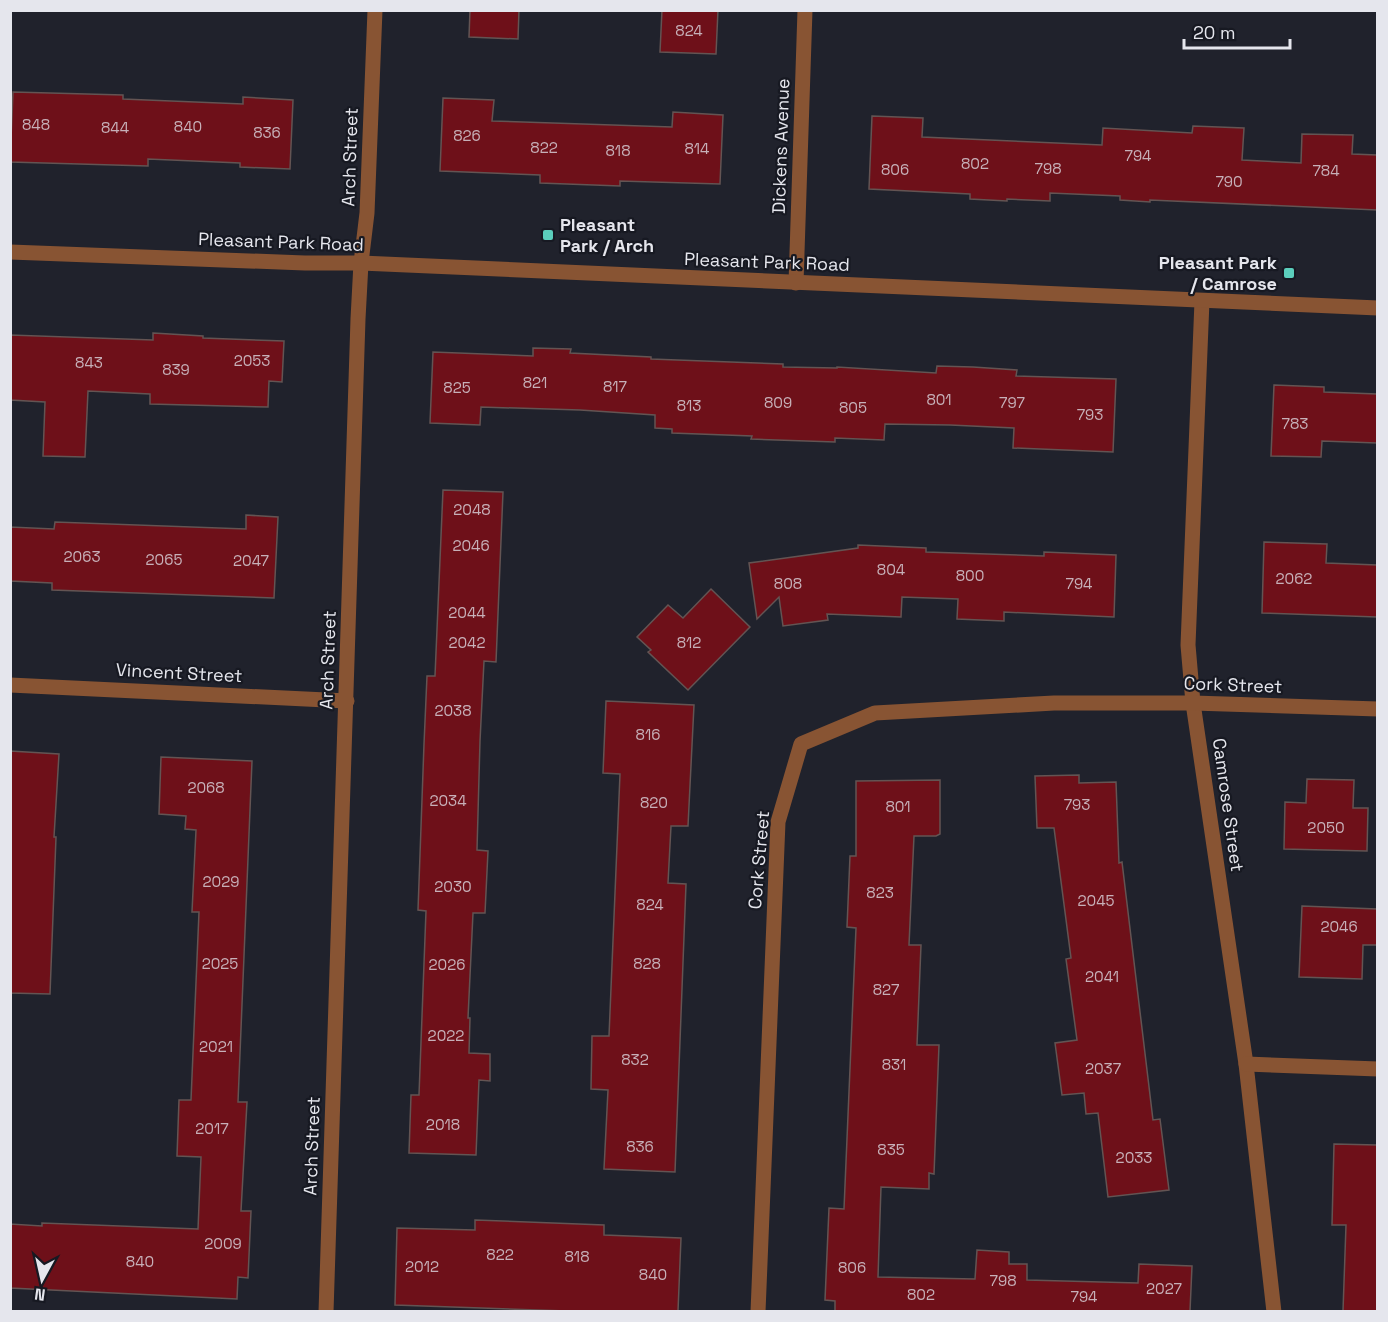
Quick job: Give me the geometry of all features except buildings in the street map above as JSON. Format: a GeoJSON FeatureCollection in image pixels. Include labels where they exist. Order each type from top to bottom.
{"type":"FeatureCollection","features":[{"type":"Feature","properties":{"kind":"street","name":"Arch Street"},"geometry":{"type":"LineString","coordinates":[[326,1311],[361,263],[367,213],[375,10]]}},
{"type":"Feature","properties":{"kind":"street","name":"Dickens Avenue"},"geometry":{"type":"LineString","coordinates":[[796,283],[805,10]]}},
{"type":"Feature","properties":{"kind":"street","name":"Pleasant Park Road"},"geometry":{"type":"LineString","coordinates":[[10,252],[361,263],[1377,308]]}},
{"type":"Feature","properties":{"kind":"street","name":"Camrose Street"},"geometry":{"type":"LineString","coordinates":[[1202,301],[1188,645],[1193,702],[1246,1064],[1274,1311]]}},
{"type":"Feature","properties":{"kind":"street","name":"Vincent Street"},"geometry":{"type":"LineString","coordinates":[[10,686],[18,684],[347,701]]}},
{"type":"Feature","properties":{"kind":"street","name":"Cork Street"},"geometry":{"type":"LineString","coordinates":[[758,1311],[778,822],[801,744],[875,713],[1054,702],[1193,702],[1377,709]]}},
{"type":"Feature","properties":{"kind":"street"},"geometry":{"type":"LineString","coordinates":[[1246,1064],[1377,1069]]}},
{"type":"Feature","properties":{"kind":"place","name":"Pleasant Park / Arch"},"geometry":{"type":"Point","coordinates":[548,235]}},
{"type":"Feature","properties":{"kind":"place","name":"Pleasant Park / Camrose"},"geometry":{"type":"Point","coordinates":[1289,273]}}]}
